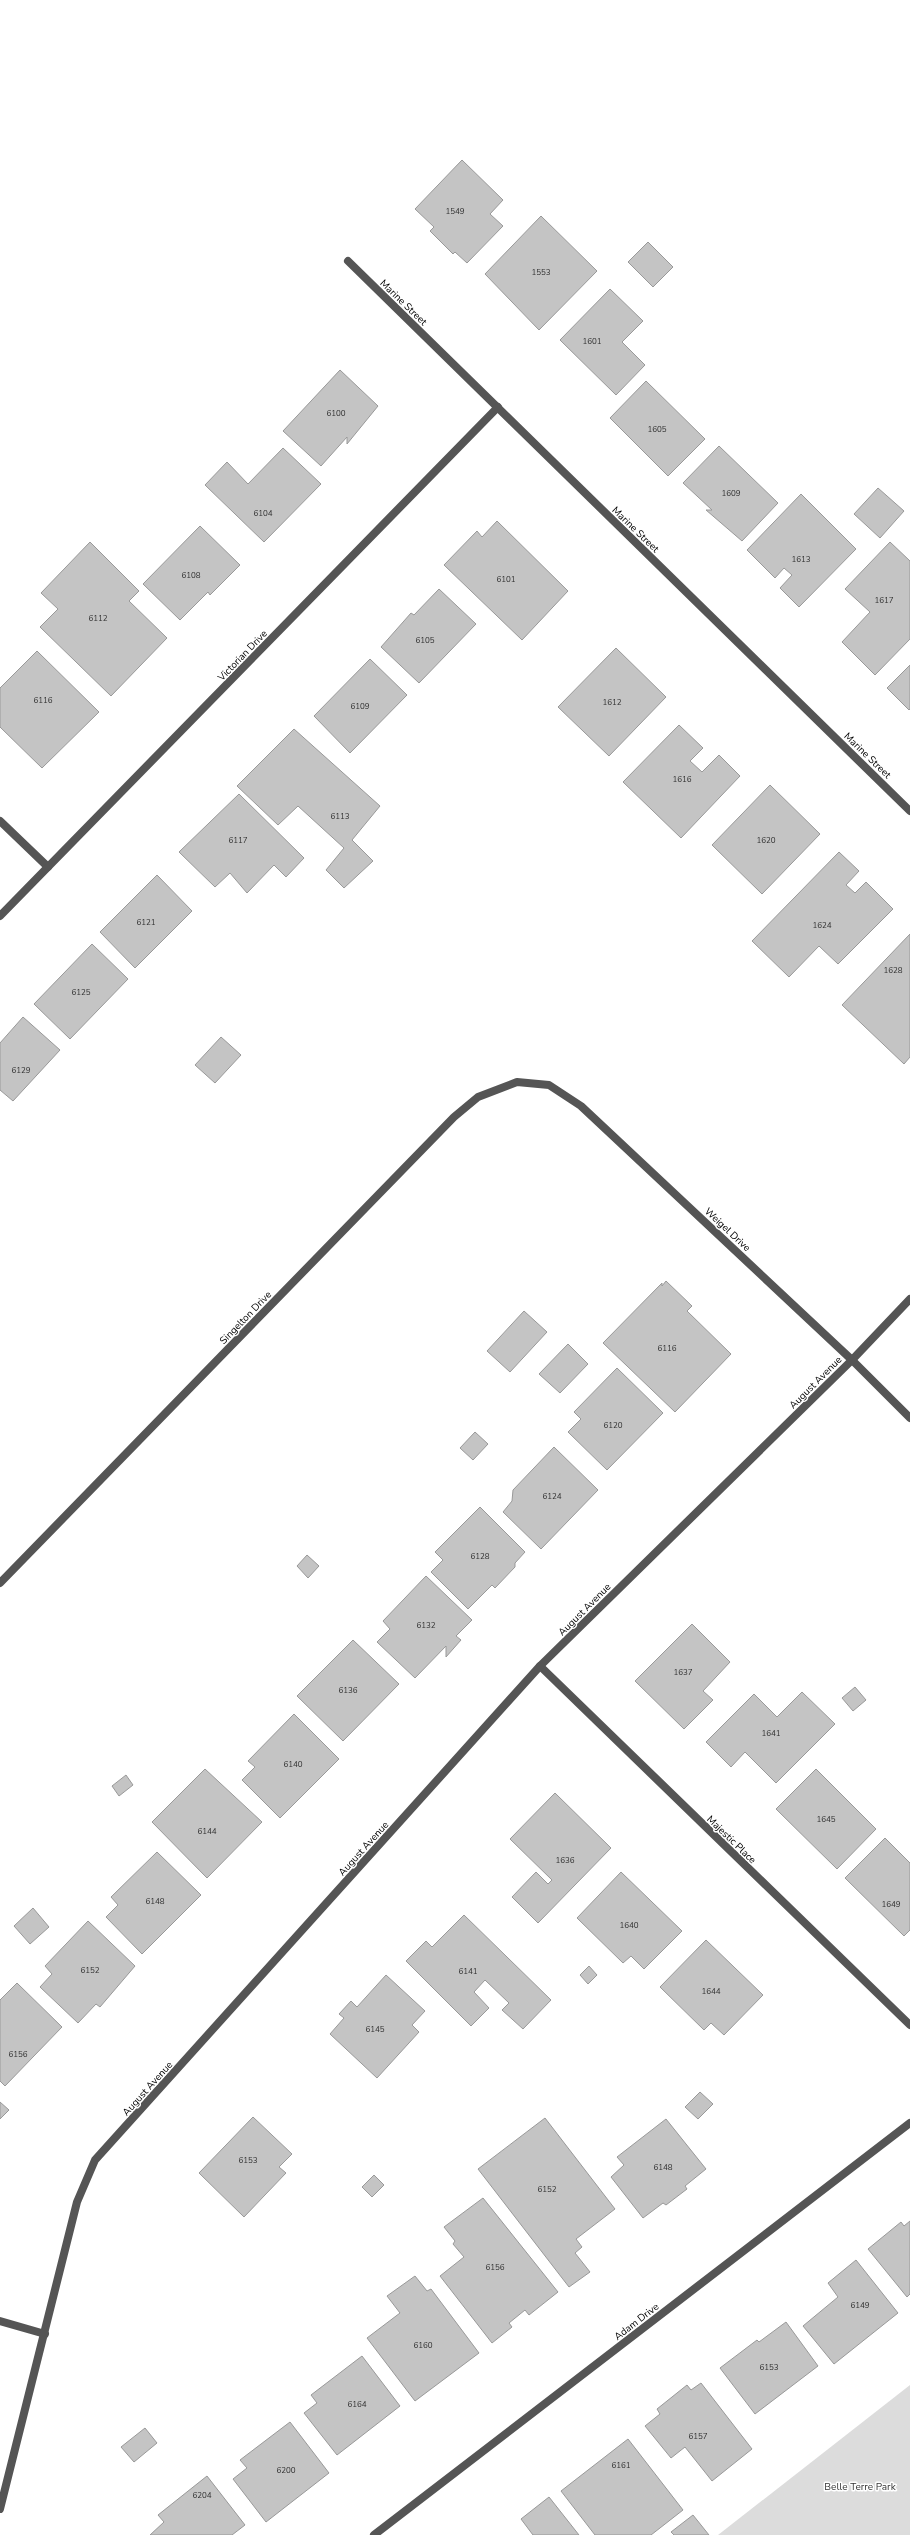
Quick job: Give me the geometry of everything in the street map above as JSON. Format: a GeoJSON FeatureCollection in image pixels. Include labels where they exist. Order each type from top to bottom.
{"type":"FeatureCollection","features":[{"type":"Feature","properties":{"kind":"street","name":"Marine Street"},"geometry":{"type":"LineString","coordinates":[[348,261],[910,811]]}},
{"type":"Feature","properties":{"kind":"street","name":"Victorian Drive"},"geometry":{"type":"LineString","coordinates":[[0,916],[498,408]]}},
{"type":"Feature","properties":{"kind":"street"},"geometry":{"type":"LineString","coordinates":[[0,820],[48,867]]}},
{"type":"Feature","properties":{"kind":"street","name":"Weigel Drive"},"geometry":{"type":"LineString","coordinates":[[517,1082],[549,1085],[581,1106],[852,1360],[910,1418]]}},
{"type":"Feature","properties":{"kind":"street","name":"Singelton Drive"},"geometry":{"type":"LineString","coordinates":[[0,1583],[454,1117],[478,1097],[517,1082]]}},
{"type":"Feature","properties":{"kind":"street","name":"August Avenue"},"geometry":{"type":"LineString","coordinates":[[0,2509],[77,2202],[95,2160],[540,1666],[852,1360],[910,1299]]}},
{"type":"Feature","properties":{"kind":"street","name":"Majestic Place"},"geometry":{"type":"LineString","coordinates":[[540,1666],[910,2025]]}},
{"type":"Feature","properties":{"kind":"street","name":"Adam Drive"},"geometry":{"type":"LineString","coordinates":[[378,2534],[910,2123]]}},
{"type":"Feature","properties":{"kind":"street"},"geometry":{"type":"LineString","coordinates":[[0,2321],[45,2334]]}},
{"type":"Feature","properties":{"kind":"green space","name":"Belle Terre Park"},"geometry":{"type":"Polygon","coordinates":[[[910,2385],[910,2535],[718,2535],[910,2385]]]}},
{"type":"Feature","properties":{"kind":"building"},"geometry":{"type":"Polygon","coordinates":[[[462,160],[503,200],[490,214],[503,226],[467,263],[455,252],[453,254],[430,231],[434,227],[415,209],[462,160]]]}},
{"type":"Feature","properties":{"kind":"building"},"geometry":{"type":"Polygon","coordinates":[[[541,216],[597,271],[539,330],[485,274],[541,216]]]}},
{"type":"Feature","properties":{"kind":"building"},"geometry":{"type":"Polygon","coordinates":[[[648,242],[673,267],[653,287],[628,262],[648,242]]]}},
{"type":"Feature","properties":{"kind":"building"},"geometry":{"type":"Polygon","coordinates":[[[610,289],[643,321],[622,342],[645,365],[616,395],[560,340],[610,289]]]}},
{"type":"Feature","properties":{"kind":"building"},"geometry":{"type":"Polygon","coordinates":[[[340,370],[378,406],[347,444],[347,437],[321,466],[283,431],[340,370]]]}},
{"type":"Feature","properties":{"kind":"building"},"geometry":{"type":"Polygon","coordinates":[[[646,381],[705,439],[668,476],[610,418],[646,381]]]}},
{"type":"Feature","properties":{"kind":"building"},"geometry":{"type":"Polygon","coordinates":[[[719,446],[778,503],[742,541],[706,510],[712,510],[683,483],[719,446]]]}},
{"type":"Feature","properties":{"kind":"building"},"geometry":{"type":"Polygon","coordinates":[[[283,448],[321,484],[264,542],[205,485],[227,462],[248,484],[283,448]]]}},
{"type":"Feature","properties":{"kind":"building"},"geometry":{"type":"Polygon","coordinates":[[[878,488],[904,511],[880,538],[854,514],[878,488]]]}},
{"type":"Feature","properties":{"kind":"building"},"geometry":{"type":"Polygon","coordinates":[[[801,494],[856,549],[799,607],[780,588],[792,575],[784,568],[775,578],[747,550],[801,494]]]}},
{"type":"Feature","properties":{"kind":"building"},"geometry":{"type":"Polygon","coordinates":[[[497,521],[568,591],[522,640],[444,565],[477,531],[482,537],[497,521]]]}},
{"type":"Feature","properties":{"kind":"building"},"geometry":{"type":"Polygon","coordinates":[[[200,526],[240,565],[210,595],[208,592],[180,620],[143,584],[200,526]]]}},
{"type":"Feature","properties":{"kind":"building"},"geometry":{"type":"Polygon","coordinates":[[[90,542],[139,591],[129,601],[167,638],[111,696],[40,627],[58,609],[41,593],[90,542]]]}},
{"type":"Feature","properties":{"kind":"building"},"geometry":{"type":"Polygon","coordinates":[[[890,542],[910,561],[910,639],[875,675],[842,642],[870,612],[845,589],[890,542]]]}},
{"type":"Feature","properties":{"kind":"building"},"geometry":{"type":"Polygon","coordinates":[[[439,589],[476,624],[419,683],[381,647],[411,613],[414,615],[439,589]]]}},
{"type":"Feature","properties":{"kind":"building"},"geometry":{"type":"Polygon","coordinates":[[[616,648],[666,697],[609,756],[558,707],[616,648]]]}},
{"type":"Feature","properties":{"kind":"building"},"geometry":{"type":"Polygon","coordinates":[[[37,651],[99,712],[42,768],[0,727],[0,688],[37,651]]]}},
{"type":"Feature","properties":{"kind":"building"},"geometry":{"type":"Polygon","coordinates":[[[370,659],[407,695],[350,753],[314,716],[370,659]]]}},
{"type":"Feature","properties":{"kind":"building"},"geometry":{"type":"Polygon","coordinates":[[[910,665],[910,709],[909,710],[887,688],[910,665]]]}},
{"type":"Feature","properties":{"kind":"building"},"geometry":{"type":"Polygon","coordinates":[[[679,725],[703,748],[690,761],[702,772],[719,755],[740,776],[681,838],[623,782],[679,725]]]}},
{"type":"Feature","properties":{"kind":"building"},"geometry":{"type":"Polygon","coordinates":[[[294,729],[380,806],[352,840],[373,861],[344,888],[326,870],[344,848],[298,806],[278,825],[237,786],[294,729]]]}},
{"type":"Feature","properties":{"kind":"building"},"geometry":{"type":"Polygon","coordinates":[[[770,785],[820,834],[762,894],[712,845],[770,785]]]}},
{"type":"Feature","properties":{"kind":"building"},"geometry":{"type":"Polygon","coordinates":[[[239,794],[304,858],[286,877],[274,865],[247,893],[230,873],[215,887],[179,852],[239,794]]]}},
{"type":"Feature","properties":{"kind":"building"},"geometry":{"type":"Polygon","coordinates":[[[839,852],[859,871],[846,885],[855,893],[866,882],[893,909],[838,964],[819,946],[789,977],[752,941],[839,852]]]}},
{"type":"Feature","properties":{"kind":"building"},"geometry":{"type":"Polygon","coordinates":[[[157,875],[192,911],[135,968],[100,932],[157,875]]]}},
{"type":"Feature","properties":{"kind":"building"},"geometry":{"type":"Polygon","coordinates":[[[910,934],[910,1057],[904,1064],[842,1005],[910,934]]]}},
{"type":"Feature","properties":{"kind":"building"},"geometry":{"type":"Polygon","coordinates":[[[92,944],[128,979],[70,1039],[34,1004],[92,944]]]}},
{"type":"Feature","properties":{"kind":"building"},"geometry":{"type":"Polygon","coordinates":[[[23,1017],[60,1050],[13,1101],[0,1090],[0,1043],[23,1017]]]}},
{"type":"Feature","properties":{"kind":"building"},"geometry":{"type":"Polygon","coordinates":[[[221,1037],[241,1055],[215,1083],[195,1065],[221,1037]]]}},
{"type":"Feature","properties":{"kind":"building"},"geometry":{"type":"Polygon","coordinates":[[[666,1281],[692,1306],[687,1311],[731,1354],[675,1412],[603,1343],[662,1283],[662,1286],[666,1281]]]}},
{"type":"Feature","properties":{"kind":"building"},"geometry":{"type":"Polygon","coordinates":[[[524,1311],[547,1332],[510,1372],[487,1351],[524,1311]]]}},
{"type":"Feature","properties":{"kind":"building"},"geometry":{"type":"Polygon","coordinates":[[[568,1344],[588,1364],[560,1393],[539,1374],[568,1344]]]}},
{"type":"Feature","properties":{"kind":"building"},"geometry":{"type":"Polygon","coordinates":[[[617,1368],[663,1413],[607,1470],[568,1432],[581,1419],[574,1412],[617,1368]]]}},
{"type":"Feature","properties":{"kind":"building"},"geometry":{"type":"Polygon","coordinates":[[[475,1432],[488,1444],[473,1460],[460,1448],[475,1432]]]}},
{"type":"Feature","properties":{"kind":"building"},"geometry":{"type":"Polygon","coordinates":[[[554,1447],[598,1490],[541,1549],[503,1512],[512,1501],[513,1490],[554,1447]]]}},
{"type":"Feature","properties":{"kind":"building"},"geometry":{"type":"Polygon","coordinates":[[[480,1507],[525,1552],[515,1563],[515,1567],[495,1588],[492,1585],[468,1609],[431,1572],[443,1560],[435,1552],[480,1507]]]}},
{"type":"Feature","properties":{"kind":"building"},"geometry":{"type":"Polygon","coordinates":[[[307,1555],[319,1566],[308,1578],[297,1566],[307,1555]]]}},
{"type":"Feature","properties":{"kind":"building"},"geometry":{"type":"Polygon","coordinates":[[[426,1576],[472,1620],[456,1636],[461,1640],[446,1657],[446,1646],[415,1678],[377,1642],[390,1629],[383,1621],[426,1576]]]}},
{"type":"Feature","properties":{"kind":"building"},"geometry":{"type":"Polygon","coordinates":[[[692,1624],[730,1662],[703,1691],[713,1700],[684,1729],[635,1681],[692,1624]]]}},
{"type":"Feature","properties":{"kind":"building"},"geometry":{"type":"Polygon","coordinates":[[[353,1640],[399,1684],[343,1741],[297,1696],[353,1640]]]}},
{"type":"Feature","properties":{"kind":"building"},"geometry":{"type":"Polygon","coordinates":[[[855,1687],[866,1700],[853,1711],[842,1698],[855,1687]]]}},
{"type":"Feature","properties":{"kind":"building"},"geometry":{"type":"Polygon","coordinates":[[[802,1692],[835,1724],[776,1783],[745,1752],[731,1767],[706,1742],[754,1694],[777,1717],[802,1692]]]}},
{"type":"Feature","properties":{"kind":"building"},"geometry":{"type":"Polygon","coordinates":[[[294,1714],[339,1759],[280,1818],[242,1780],[255,1767],[248,1761],[294,1714]]]}},
{"type":"Feature","properties":{"kind":"building"},"geometry":{"type":"Polygon","coordinates":[[[205,1769],[262,1822],[207,1878],[152,1822],[205,1769]]]}},
{"type":"Feature","properties":{"kind":"building"},"geometry":{"type":"Polygon","coordinates":[[[816,1769],[876,1829],[837,1869],[776,1809],[816,1769]]]}},
{"type":"Feature","properties":{"kind":"building"},"geometry":{"type":"Polygon","coordinates":[[[126,1775],[133,1785],[119,1796],[112,1786],[126,1775]]]}},
{"type":"Feature","properties":{"kind":"building"},"geometry":{"type":"Polygon","coordinates":[[[555,1793],[611,1848],[538,1923],[512,1897],[536,1872],[548,1884],[552,1880],[510,1839],[555,1793]]]}},
{"type":"Feature","properties":{"kind":"building"},"geometry":{"type":"Polygon","coordinates":[[[885,1838],[910,1863],[910,1930],[904,1936],[845,1878],[885,1838]]]}},
{"type":"Feature","properties":{"kind":"building"},"geometry":{"type":"Polygon","coordinates":[[[157,1852],[201,1895],[142,1954],[106,1917],[118,1905],[111,1897],[157,1852]]]}},
{"type":"Feature","properties":{"kind":"building"},"geometry":{"type":"Polygon","coordinates":[[[621,1872],[682,1931],[644,1969],[631,1956],[623,1963],[577,1918],[621,1872]]]}},
{"type":"Feature","properties":{"kind":"building"},"geometry":{"type":"Polygon","coordinates":[[[33,1908],[49,1927],[30,1944],[14,1926],[33,1908]]]}},
{"type":"Feature","properties":{"kind":"building"},"geometry":{"type":"Polygon","coordinates":[[[464,1915],[551,2000],[523,2029],[502,2010],[509,2003],[485,1980],[474,1992],[489,2008],[471,2026],[406,1961],[426,1941],[432,1947],[464,1915]]]}},
{"type":"Feature","properties":{"kind":"building"},"geometry":{"type":"Polygon","coordinates":[[[88,1921],[135,1966],[100,2007],[96,2004],[78,2023],[40,1987],[52,1974],[45,1966],[88,1921]]]}},
{"type":"Feature","properties":{"kind":"building"},"geometry":{"type":"Polygon","coordinates":[[[706,1940],[763,1995],[724,2035],[711,2023],[704,2030],[660,1987],[706,1940]]]}},
{"type":"Feature","properties":{"kind":"building"},"geometry":{"type":"Polygon","coordinates":[[[589,1966],[597,1975],[588,1984],[580,1975],[589,1966]]]}},
{"type":"Feature","properties":{"kind":"building"},"geometry":{"type":"Polygon","coordinates":[[[386,1975],[425,2011],[412,2025],[419,2032],[377,2078],[330,2034],[344,2018],[339,2014],[351,2001],[357,2007],[386,1975]]]}},
{"type":"Feature","properties":{"kind":"building"},"geometry":{"type":"Polygon","coordinates":[[[17,1983],[62,2027],[5,2086],[0,2081],[0,2000],[17,1983]]]}},
{"type":"Feature","properties":{"kind":"building"},"geometry":{"type":"Polygon","coordinates":[[[700,2092],[713,2104],[698,2119],[685,2107],[700,2092]]]}},
{"type":"Feature","properties":{"kind":"building"},"geometry":{"type":"Polygon","coordinates":[[[0,2102],[9,2110],[0,2119],[0,2102]]]}},
{"type":"Feature","properties":{"kind":"building"},"geometry":{"type":"Polygon","coordinates":[[[253,2117],[292,2154],[279,2167],[286,2173],[244,2217],[199,2173],[253,2117]]]}},
{"type":"Feature","properties":{"kind":"building"},"geometry":{"type":"Polygon","coordinates":[[[545,2118],[615,2209],[576,2239],[582,2247],[575,2253],[590,2272],[569,2287],[478,2169],[545,2118]]]}},
{"type":"Feature","properties":{"kind":"building"},"geometry":{"type":"Polygon","coordinates":[[[666,2119],[706,2169],[685,2186],[687,2189],[666,2205],[663,2203],[643,2218],[611,2177],[624,2165],[617,2157],[666,2119]]]}},
{"type":"Feature","properties":{"kind":"building"},"geometry":{"type":"Polygon","coordinates":[[[374,2175],[384,2185],[372,2197],[362,2187],[374,2175]]]}},
{"type":"Feature","properties":{"kind":"building"},"geometry":{"type":"Polygon","coordinates":[[[483,2198],[558,2292],[529,2315],[525,2310],[509,2323],[512,2327],[492,2343],[440,2276],[464,2257],[453,2244],[455,2241],[444,2227],[483,2198]]]}},
{"type":"Feature","properties":{"kind":"building"},"geometry":{"type":"Polygon","coordinates":[[[910,2221],[910,2294],[907,2297],[868,2249],[901,2222],[904,2226],[910,2221]]]}},
{"type":"Feature","properties":{"kind":"building"},"geometry":{"type":"Polygon","coordinates":[[[856,2260],[898,2313],[834,2364],[803,2326],[838,2297],[828,2283],[856,2260]]]}},
{"type":"Feature","properties":{"kind":"building"},"geometry":{"type":"Polygon","coordinates":[[[415,2276],[427,2291],[431,2289],[479,2353],[415,2401],[367,2338],[400,2313],[387,2296],[415,2276]]]}},
{"type":"Feature","properties":{"kind":"building"},"geometry":{"type":"Polygon","coordinates":[[[786,2322],[818,2366],[755,2414],[720,2368],[757,2340],[759,2342],[786,2322]]]}},
{"type":"Feature","properties":{"kind":"building"},"geometry":{"type":"Polygon","coordinates":[[[362,2356],[400,2406],[337,2455],[304,2413],[317,2403],[311,2395],[362,2356]]]}},
{"type":"Feature","properties":{"kind":"building"},"geometry":{"type":"Polygon","coordinates":[[[701,2383],[752,2449],[712,2481],[685,2447],[671,2458],[645,2426],[660,2414],[657,2409],[687,2385],[691,2390],[701,2383]]]}},
{"type":"Feature","properties":{"kind":"building"},"geometry":{"type":"Polygon","coordinates":[[[290,2422],[329,2473],[266,2522],[233,2479],[247,2468],[240,2460],[290,2422]]]}},
{"type":"Feature","properties":{"kind":"building"},"geometry":{"type":"Polygon","coordinates":[[[145,2428],[157,2443],[134,2462],[121,2447],[145,2428]]]}},
{"type":"Feature","properties":{"kind":"building"},"geometry":{"type":"Polygon","coordinates":[[[628,2439],[683,2510],[651,2535],[595,2535],[561,2491],[628,2439]]]}},
{"type":"Feature","properties":{"kind":"building"},"geometry":{"type":"Polygon","coordinates":[[[207,2476],[245,2525],[232,2535],[150,2535],[164,2522],[158,2515],[207,2476]]]}},
{"type":"Feature","properties":{"kind":"building"},"geometry":{"type":"Polygon","coordinates":[[[549,2497],[579,2535],[533,2535],[521,2519],[549,2497]]]}},
{"type":"Feature","properties":{"kind":"building"},"geometry":{"type":"Polygon","coordinates":[[[693,2515],[709,2535],[674,2535],[671,2532],[693,2515]]]}}]}
